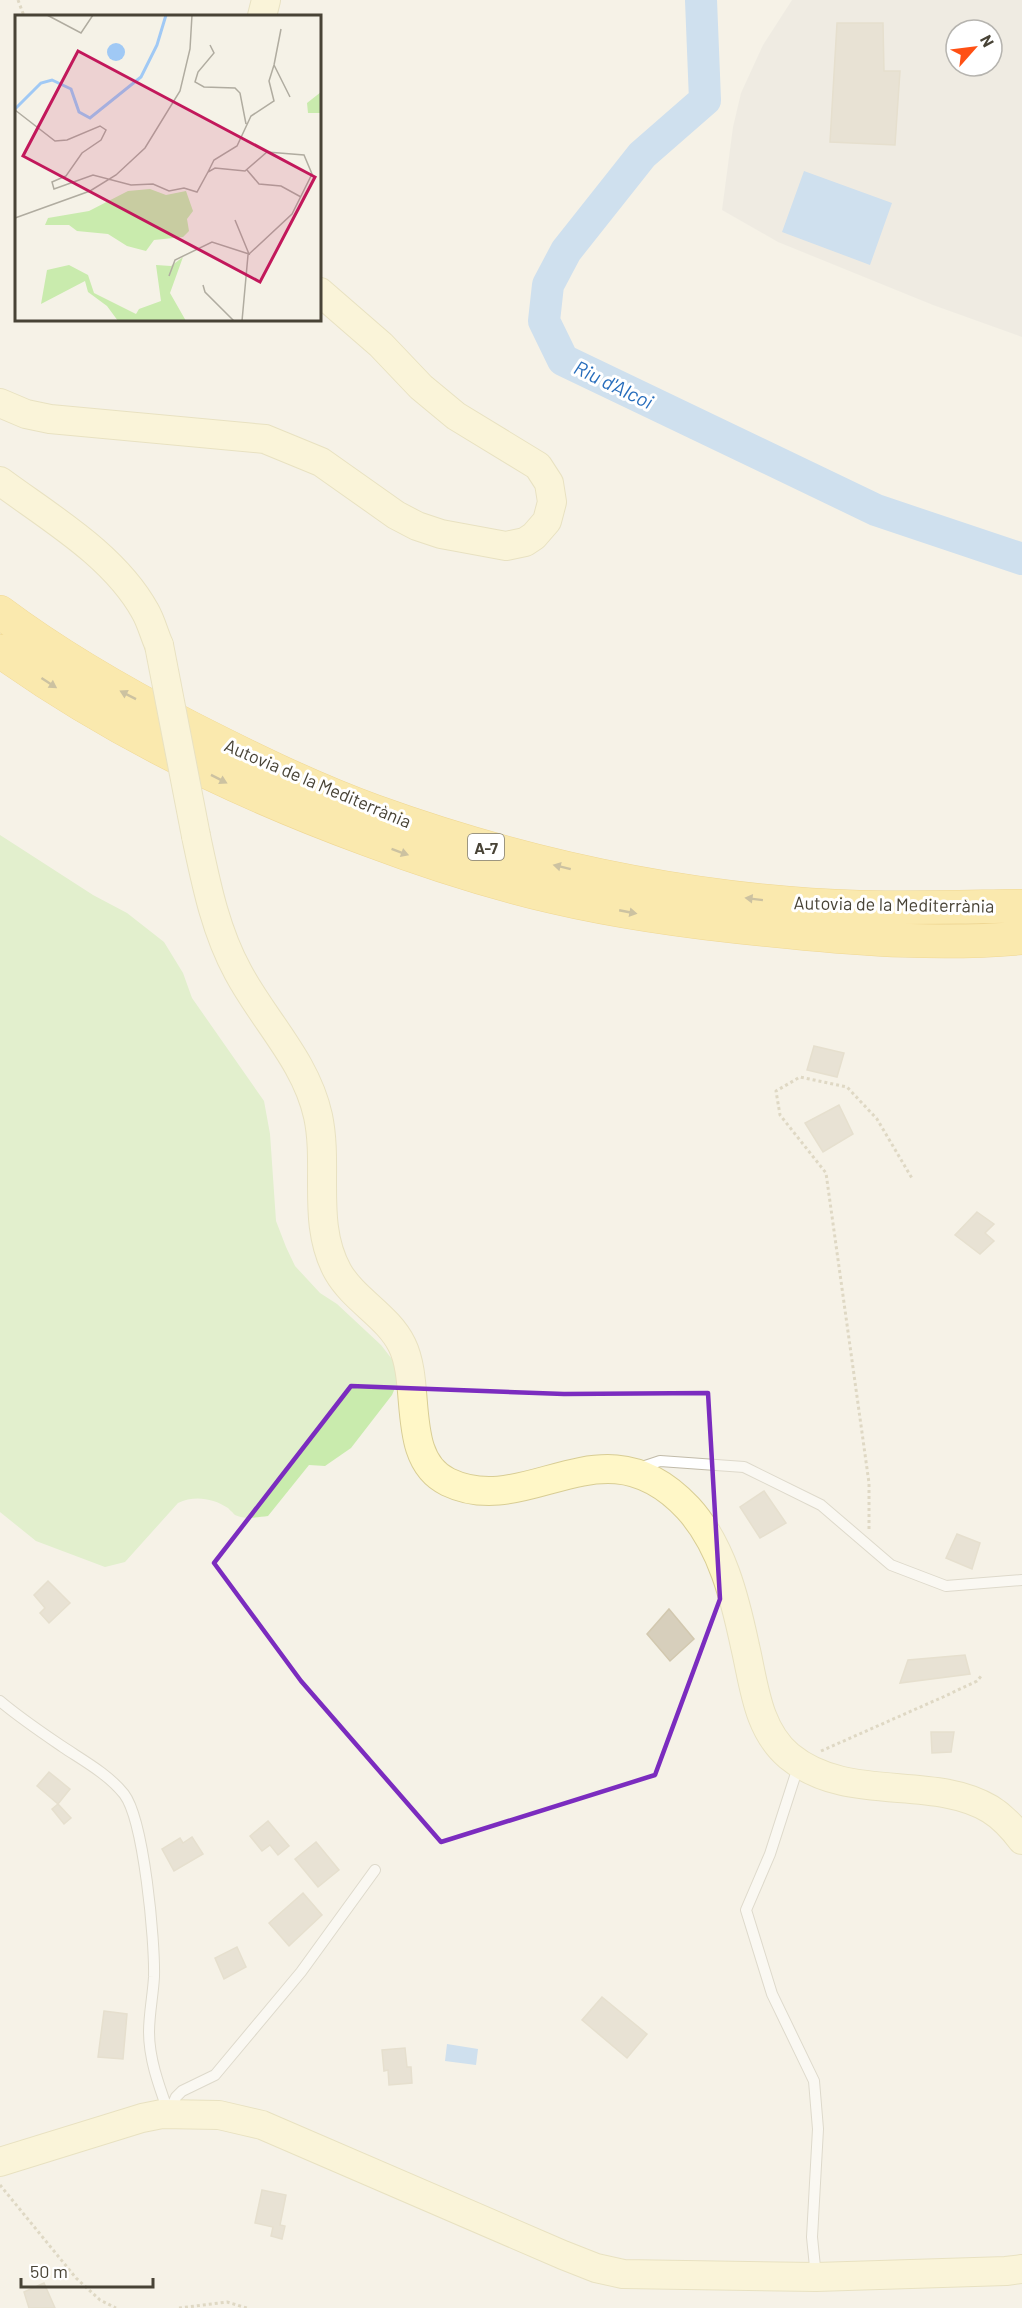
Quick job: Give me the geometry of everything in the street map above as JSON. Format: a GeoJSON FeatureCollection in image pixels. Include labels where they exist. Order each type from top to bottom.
{"type":"FeatureCollection","features":[{"type":"Feature","properties":{"kind":"highway","name":"Autovia de la Mediterrània"},"geometry":{"type":"LineString","coordinates":[[0,612],[118,690],[253,760],[374,811],[490,848],[599,876],[787,903],[871,908],[1022,906]]}},
{"type":"Feature","properties":{"kind":"highway","name":"Autovia de la Mediterrània"},"geometry":{"type":"LineString","coordinates":[[0,651],[137,736],[231,785],[312,819],[444,868],[564,900],[728,927],[884,940],[1022,938]]}},
{"type":"Feature","properties":{"kind":"street"},"geometry":{"type":"LineString","coordinates":[[262,15],[266,0]]}},
{"type":"Feature","properties":{"kind":"street"},"geometry":{"type":"LineString","coordinates":[[0,403],[26,414],[50,418],[265,439],[321,462],[396,515],[417,526],[441,534],[506,546],[525,542],[534,536],[547,521],[552,502],[549,483],[538,466],[456,416],[421,387],[381,345],[321,293]]}},
{"type":"Feature","properties":{"kind":"street"},"geometry":{"type":"LineString","coordinates":[[0,481],[99,555],[118,574],[146,612],[159,645],[196,836],[211,903],[223,940],[251,996],[289,1048],[314,1100],[320,1122],[324,1225],[329,1253],[338,1272],[352,1292],[368,1305],[399,1338],[406,1353],[414,1395],[417,1437],[421,1452],[431,1468],[442,1480],[475,1490],[493,1491],[516,1488],[586,1469],[630,1471],[649,1478],[669,1491],[688,1508],[703,1527],[723,1567],[738,1613],[760,1711],[770,1734],[784,1751],[799,1764],[815,1773],[834,1779],[967,1800],[988,1808],[1006,1821],[1022,1840]]}},
{"type":"Feature","properties":{"kind":"street"},"geometry":{"type":"LineString","coordinates":[[0,2162],[142,2118],[169,2113],[219,2115],[262,2126],[563,2255],[596,2268],[622,2274],[816,2277],[1022,2269]]}},
{"type":"Feature","properties":{"kind":"lane"},"geometry":{"type":"LineString","coordinates":[[630,1471],[660,1461],[744,1467],[821,1504],[891,1565],[946,1586],[1022,1580]]}},
{"type":"Feature","properties":{"kind":"lane"},"geometry":{"type":"LineString","coordinates":[[0,1701],[26,1723],[112,1782],[128,1800],[134,1812],[153,1947],[154,1976],[149,2033],[151,2052],[157,2079],[169,2113]]}},
{"type":"Feature","properties":{"kind":"lane"},"geometry":{"type":"LineString","coordinates":[[799,1764],[770,1854],[746,1910],[772,1994],[814,2081],[818,2128],[812,2236],[816,2277]]}},
{"type":"Feature","properties":{"kind":"lane"},"geometry":{"type":"LineString","coordinates":[[169,2113],[176,2097],[182,2091],[215,2075],[301,1972],[375,1870]]}},
{"type":"Feature","properties":{"kind":"path"},"geometry":{"type":"LineString","coordinates":[[18,0],[24,15]]}},
{"type":"Feature","properties":{"kind":"path"},"geometry":{"type":"LineString","coordinates":[[869,1546],[869,1483],[826,1173],[780,1114],[776,1091],[800,1077],[847,1087],[877,1119],[913,1180]]}},
{"type":"Feature","properties":{"kind":"path"},"geometry":{"type":"LineString","coordinates":[[799,1764],[824,1749],[968,1685],[982,1675]]}},
{"type":"Feature","properties":{"kind":"path"},"geometry":{"type":"LineString","coordinates":[[0,2185],[76,2278],[100,2300],[116,2308]]}},
{"type":"Feature","properties":{"kind":"path"},"geometry":{"type":"LineString","coordinates":[[179,2308],[227,2302],[248,2308]]}},
{"type":"Feature","properties":{"kind":"highlighted area"},"geometry":{"type":"Polygon","coordinates":[[[351,1386],[564,1394],[708,1393],[720,1599],[655,1775],[441,1842],[301,1681],[214,1563],[351,1386]]]}},
{"type":"Feature","properties":{"kind":"shaded area"},"geometry":{"type":"Polygon","coordinates":[[[792,0],[1022,0],[1022,337],[933,305],[778,242],[722,210],[733,127],[741,93],[763,45],[792,0]]]}},
{"type":"Feature","properties":{"kind":"green space"},"geometry":{"type":"Polygon","coordinates":[[[0,835],[93,895],[127,913],[164,942],[183,973],[192,998],[264,1101],[270,1134],[276,1221],[295,1266],[320,1293],[337,1304],[381,1345],[395,1363],[397,1383],[392,1395],[351,1448],[325,1466],[309,1465],[268,1516],[243,1517],[235,1515],[228,1508],[210,1500],[190,1499],[178,1503],[125,1562],[105,1567],[36,1541],[0,1512],[0,835]]]}},
{"type":"Feature","properties":{"kind":"water"},"geometry":{"type":"Polygon","coordinates":[[[804,171],[892,203],[870,265],[782,232],[804,171]]]}},
{"type":"Feature","properties":{"kind":"water"},"geometry":{"type":"Polygon","coordinates":[[[447,2044],[478,2049],[476,2065],[445,2061],[447,2044]]]}},
{"type":"Feature","properties":{"kind":"building"},"geometry":{"type":"Polygon","coordinates":[[[837,23],[883,23],[884,71],[900,71],[895,145],[830,142],[837,23]]]}},
{"type":"Feature","properties":{"kind":"building"},"geometry":{"type":"Polygon","coordinates":[[[814,1046],[844,1053],[837,1077],[807,1070],[814,1046]]]}},
{"type":"Feature","properties":{"kind":"building"},"geometry":{"type":"Polygon","coordinates":[[[839,1105],[853,1134],[823,1152],[805,1123],[839,1105]]]}},
{"type":"Feature","properties":{"kind":"building"},"geometry":{"type":"Polygon","coordinates":[[[977,1212],[994,1224],[985,1233],[994,1241],[980,1254],[955,1235],[977,1212]]]}},
{"type":"Feature","properties":{"kind":"building"},"geometry":{"type":"Polygon","coordinates":[[[764,1491],[786,1523],[760,1538],[740,1507],[764,1491]]]}},
{"type":"Feature","properties":{"kind":"building"},"geometry":{"type":"Polygon","coordinates":[[[957,1534],[980,1543],[972,1569],[946,1558],[957,1534]]]}},
{"type":"Feature","properties":{"kind":"building"},"geometry":{"type":"Polygon","coordinates":[[[48,1581],[70,1603],[49,1623],[40,1613],[45,1608],[34,1595],[48,1581]]]}},
{"type":"Feature","properties":{"kind":"building"},"geometry":{"type":"Polygon","coordinates":[[[669,1609],[694,1639],[670,1661],[647,1634],[669,1609]]]}},
{"type":"Feature","properties":{"kind":"building"},"geometry":{"type":"Polygon","coordinates":[[[965,1655],[970,1674],[900,1683],[908,1660],[965,1655]]]}},
{"type":"Feature","properties":{"kind":"building"},"geometry":{"type":"Polygon","coordinates":[[[931,1732],[954,1732],[951,1752],[932,1753],[931,1732]]]}},
{"type":"Feature","properties":{"kind":"building"},"geometry":{"type":"Polygon","coordinates":[[[49,1772],[70,1789],[58,1804],[37,1786],[49,1772]]]}},
{"type":"Feature","properties":{"kind":"building"},"geometry":{"type":"Polygon","coordinates":[[[58,1804],[71,1818],[64,1824],[52,1809],[58,1804]]]}},
{"type":"Feature","properties":{"kind":"building"},"geometry":{"type":"Polygon","coordinates":[[[268,1821],[289,1846],[278,1855],[270,1845],[262,1851],[250,1836],[268,1821]]]}},
{"type":"Feature","properties":{"kind":"building"},"geometry":{"type":"Polygon","coordinates":[[[192,1837],[203,1854],[174,1871],[162,1849],[180,1838],[183,1843],[192,1837]]]}},
{"type":"Feature","properties":{"kind":"building"},"geometry":{"type":"Polygon","coordinates":[[[316,1842],[339,1870],[318,1887],[295,1859],[316,1842]]]}},
{"type":"Feature","properties":{"kind":"building"},"geometry":{"type":"Polygon","coordinates":[[[303,1893],[322,1915],[289,1946],[269,1923],[303,1893]]]}},
{"type":"Feature","properties":{"kind":"building"},"geometry":{"type":"Polygon","coordinates":[[[237,1947],[246,1967],[224,1979],[215,1958],[237,1947]]]}},
{"type":"Feature","properties":{"kind":"building"},"geometry":{"type":"Polygon","coordinates":[[[602,1997],[647,2034],[627,2058],[582,2020],[602,1997]]]}},
{"type":"Feature","properties":{"kind":"building"},"geometry":{"type":"Polygon","coordinates":[[[104,2011],[127,2014],[123,2059],[98,2057],[104,2011]]]}},
{"type":"Feature","properties":{"kind":"building"},"geometry":{"type":"Polygon","coordinates":[[[405,2048],[407,2067],[411,2067],[412,2083],[389,2085],[388,2070],[384,2071],[382,2050],[405,2048]]]}},
{"type":"Feature","properties":{"kind":"building"},"geometry":{"type":"Polygon","coordinates":[[[262,2190],[286,2195],[280,2225],[285,2226],[282,2239],[271,2236],[273,2227],[255,2223],[262,2190]]]}},
{"type":"Feature","properties":{"kind":"building"},"geometry":{"type":"Polygon","coordinates":[[[44,2283],[55,2308],[29,2308],[24,2292],[44,2283]]]}},
{"type":"Feature","properties":{"kind":"waterway","name":"Riu d'Alcoi"},"geometry":{"type":"LineString","coordinates":[[701,0],[705,100],[642,155],[566,251],[548,285],[544,321],[563,360],[876,510],[1022,559]]}}]}
